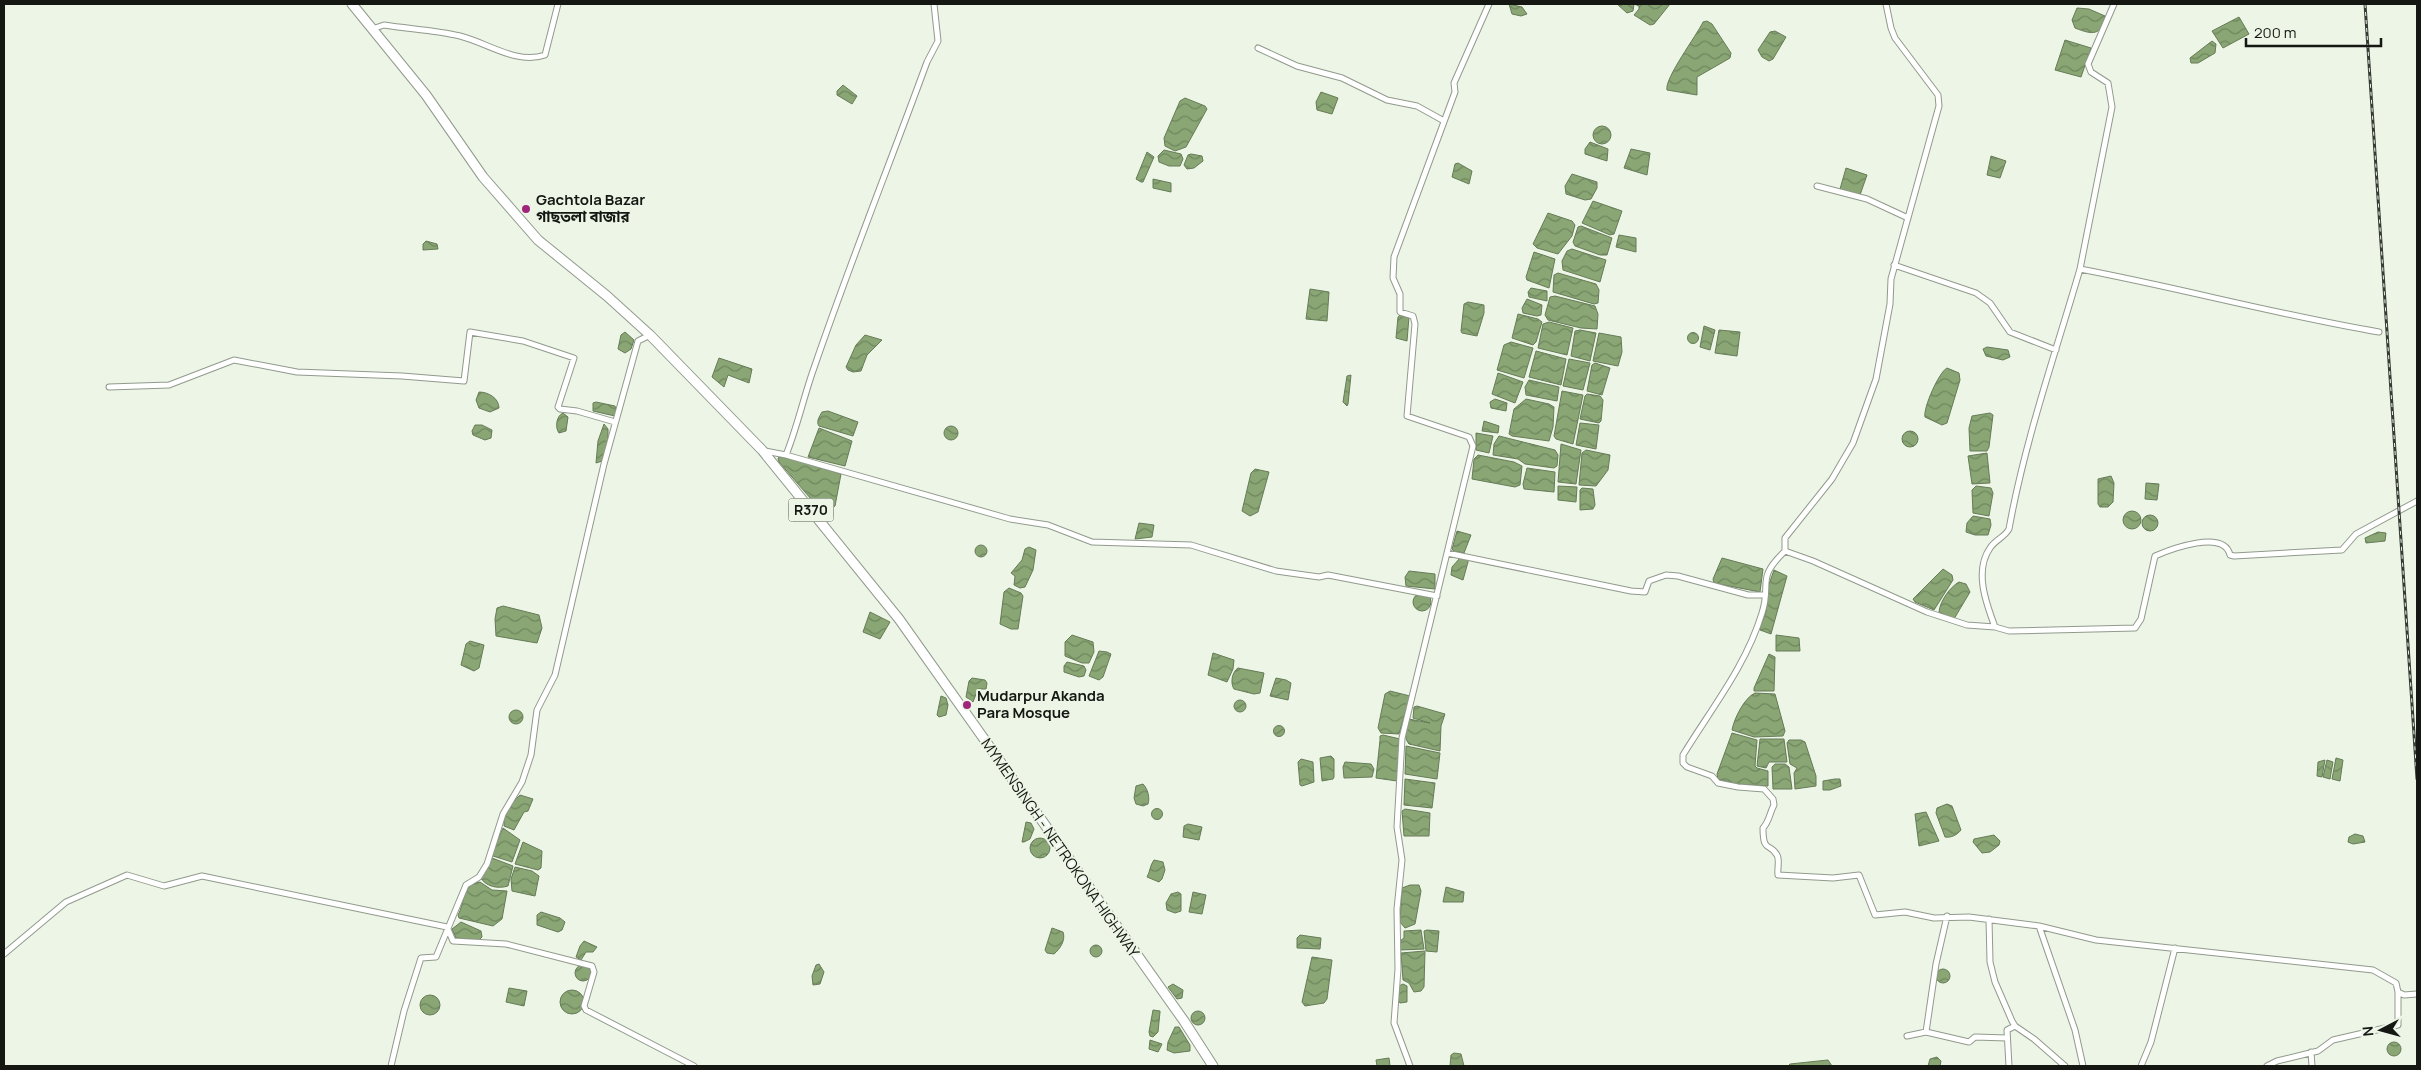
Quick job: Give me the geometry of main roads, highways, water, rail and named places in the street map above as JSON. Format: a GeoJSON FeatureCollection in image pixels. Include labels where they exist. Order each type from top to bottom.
{"type":"FeatureCollection","features":[{"type":"Feature","properties":{"kind":"main road","name":"MYMENSINGH - NETROKONA HIGHWAY"},"geometry":{"type":"LineString","coordinates":[[352,4],[426,96],[483,177],[538,240],[607,296],[650,335],[762,450],[899,619],[1184,1021],[1212,1066]]}},
{"type":"Feature","properties":{"kind":"water"},"geometry":{"type":"Polygon","coordinates":[[[1509,4],[1522,7],[1527,14],[1521,16],[1512,14],[1509,4]]]}},
{"type":"Feature","properties":{"kind":"water"},"geometry":{"type":"Polygon","coordinates":[[[1617,4],[1634,4],[1633,11],[1627,13],[1617,4]]]}},
{"type":"Feature","properties":{"kind":"water"},"geometry":{"type":"Polygon","coordinates":[[[1634,4],[1670,4],[1654,24],[1650,25],[1634,15],[1639,6],[1634,4]]]}},
{"type":"Feature","properties":{"kind":"water"},"geometry":{"type":"Polygon","coordinates":[[[2077,8],[2089,9],[2105,16],[2101,27],[2091,33],[2075,28],[2072,20],[2077,8]]]}},
{"type":"Feature","properties":{"kind":"water"},"geometry":{"type":"Polygon","coordinates":[[[2239,17],[2249,34],[2223,48],[2212,31],[2239,17]]]}},
{"type":"Feature","properties":{"kind":"water"},"geometry":{"type":"Polygon","coordinates":[[[1707,21],[1712,24],[1731,53],[1730,58],[1697,77],[1697,95],[1667,90],[1667,84],[1675,67],[1703,22],[1707,21]]]}},
{"type":"Feature","properties":{"kind":"water"},"geometry":{"type":"Polygon","coordinates":[[[1775,31],[1786,37],[1773,59],[1769,61],[1762,57],[1758,50],[1770,32],[1775,31]]]}},
{"type":"Feature","properties":{"kind":"water"},"geometry":{"type":"Polygon","coordinates":[[[2065,40],[2091,48],[2081,77],[2055,70],[2065,40]]]}},
{"type":"Feature","properties":{"kind":"water"},"geometry":{"type":"Polygon","coordinates":[[[2212,41],[2216,44],[2215,53],[2198,63],[2191,63],[2190,58],[2212,41]]]}},
{"type":"Feature","properties":{"kind":"water"},"geometry":{"type":"Polygon","coordinates":[[[843,85],[857,96],[852,104],[837,95],[837,91],[843,85]]]}},
{"type":"Feature","properties":{"kind":"water"},"geometry":{"type":"Polygon","coordinates":[[[1321,92],[1338,98],[1332,114],[1317,110],[1316,102],[1321,92]]]}},
{"type":"Feature","properties":{"kind":"water"},"geometry":{"type":"Polygon","coordinates":[[[1185,98],[1205,106],[1207,109],[1186,147],[1175,151],[1165,146],[1164,138],[1180,101],[1185,98]]]}},
{"type":"Feature","properties":{"kind":"water"},"geometry":{"type":"Polygon","coordinates":[[[1602,126],[1608,129],[1611,135],[1608,141],[1602,144],[1596,141],[1593,135],[1596,129],[1602,126]]]}},
{"type":"Feature","properties":{"kind":"water"},"geometry":{"type":"Polygon","coordinates":[[[1590,142],[1608,149],[1607,161],[1585,154],[1585,149],[1590,142]]]}},
{"type":"Feature","properties":{"kind":"water"},"geometry":{"type":"Polygon","coordinates":[[[1631,149],[1650,153],[1647,175],[1624,168],[1631,149]]]}},
{"type":"Feature","properties":{"kind":"water"},"geometry":{"type":"Polygon","coordinates":[[[1164,150],[1181,154],[1183,159],[1180,166],[1169,166],[1159,162],[1158,156],[1164,150]]]}},
{"type":"Feature","properties":{"kind":"water"},"geometry":{"type":"Polygon","coordinates":[[[1147,152],[1154,157],[1143,182],[1141,182],[1136,179],[1147,152]]]}},
{"type":"Feature","properties":{"kind":"water"},"geometry":{"type":"Polygon","coordinates":[[[1188,155],[1202,156],[1203,161],[1194,168],[1187,169],[1184,165],[1188,155]]]}},
{"type":"Feature","properties":{"kind":"water"},"geometry":{"type":"Polygon","coordinates":[[[1991,156],[2006,161],[2000,178],[1987,175],[1991,156]]]}},
{"type":"Feature","properties":{"kind":"water"},"geometry":{"type":"Polygon","coordinates":[[[1458,163],[1472,171],[1469,184],[1452,177],[1455,164],[1458,163]]]}},
{"type":"Feature","properties":{"kind":"water"},"geometry":{"type":"Polygon","coordinates":[[[1846,168],[1867,175],[1860,195],[1840,189],[1846,168]]]}},
{"type":"Feature","properties":{"kind":"water"},"geometry":{"type":"Polygon","coordinates":[[[1572,174],[1597,182],[1597,188],[1591,199],[1585,200],[1566,194],[1565,186],[1572,174]]]}},
{"type":"Feature","properties":{"kind":"water"},"geometry":{"type":"Polygon","coordinates":[[[1153,179],[1171,183],[1171,192],[1153,188],[1153,179]]]}},
{"type":"Feature","properties":{"kind":"water"},"geometry":{"type":"Polygon","coordinates":[[[1593,201],[1622,211],[1614,234],[1610,235],[1582,223],[1593,201]]]}},
{"type":"Feature","properties":{"kind":"water"},"geometry":{"type":"Polygon","coordinates":[[[1548,213],[1572,221],[1575,225],[1572,236],[1558,254],[1537,248],[1533,244],[1548,213]]]}},
{"type":"Feature","properties":{"kind":"water"},"geometry":{"type":"Polygon","coordinates":[[[1581,226],[1612,238],[1607,255],[1600,255],[1575,246],[1573,242],[1578,227],[1581,226]]]}},
{"type":"Feature","properties":{"kind":"water"},"geometry":{"type":"Polygon","coordinates":[[[1619,235],[1636,238],[1636,252],[1616,247],[1619,235]]]}},
{"type":"Feature","properties":{"kind":"water"},"geometry":{"type":"Polygon","coordinates":[[[426,241],[437,244],[438,249],[423,250],[423,244],[426,241]]]}},
{"type":"Feature","properties":{"kind":"water"},"geometry":{"type":"Polygon","coordinates":[[[1572,249],[1606,260],[1600,282],[1563,270],[1562,261],[1567,251],[1572,249]]]}},
{"type":"Feature","properties":{"kind":"water"},"geometry":{"type":"Polygon","coordinates":[[[1534,252],[1555,259],[1549,288],[1527,280],[1526,277],[1534,252]]]}},
{"type":"Feature","properties":{"kind":"water"},"geometry":{"type":"Polygon","coordinates":[[[1558,273],[1596,284],[1599,290],[1598,303],[1594,304],[1553,292],[1554,275],[1558,273]]]}},
{"type":"Feature","properties":{"kind":"water"},"geometry":{"type":"Polygon","coordinates":[[[1531,288],[1547,291],[1547,301],[1529,297],[1528,292],[1531,288]]]}},
{"type":"Feature","properties":{"kind":"water"},"geometry":{"type":"Polygon","coordinates":[[[1310,289],[1329,292],[1327,321],[1306,319],[1310,289]]]}},
{"type":"Feature","properties":{"kind":"water"},"geometry":{"type":"Polygon","coordinates":[[[1555,296],[1595,306],[1598,314],[1597,329],[1581,328],[1548,320],[1545,315],[1550,297],[1555,296]]]}},
{"type":"Feature","properties":{"kind":"water"},"geometry":{"type":"Polygon","coordinates":[[[1527,299],[1542,305],[1541,315],[1523,313],[1522,308],[1527,299]]]}},
{"type":"Feature","properties":{"kind":"water"},"geometry":{"type":"Polygon","coordinates":[[[1468,302],[1484,305],[1484,313],[1477,336],[1462,333],[1461,331],[1464,304],[1468,302]]]}},
{"type":"Feature","properties":{"kind":"water"},"geometry":{"type":"Polygon","coordinates":[[[1518,314],[1538,319],[1542,322],[1536,342],[1533,345],[1512,338],[1518,314]]]}},
{"type":"Feature","properties":{"kind":"water"},"geometry":{"type":"Polygon","coordinates":[[[1400,315],[1409,317],[1407,341],[1396,338],[1398,317],[1400,315]]]}},
{"type":"Feature","properties":{"kind":"water"},"geometry":{"type":"Polygon","coordinates":[[[1549,322],[1573,328],[1567,355],[1538,348],[1543,324],[1549,322]]]}},
{"type":"Feature","properties":{"kind":"water"},"geometry":{"type":"Polygon","coordinates":[[[1704,326],[1715,330],[1710,350],[1700,347],[1704,326]]]}},
{"type":"Feature","properties":{"kind":"water"},"geometry":{"type":"Polygon","coordinates":[[[1719,330],[1740,332],[1737,356],[1715,353],[1719,330]]]}},
{"type":"Feature","properties":{"kind":"water"},"geometry":{"type":"Polygon","coordinates":[[[1575,331],[1596,333],[1590,361],[1571,356],[1575,331]]]}},
{"type":"Feature","properties":{"kind":"water"},"geometry":{"type":"Polygon","coordinates":[[[625,332],[634,340],[631,349],[625,353],[618,349],[621,335],[625,332]]]}},
{"type":"Feature","properties":{"kind":"water"},"geometry":{"type":"Polygon","coordinates":[[[1599,333],[1621,337],[1622,352],[1618,366],[1593,361],[1599,333]]]}},
{"type":"Feature","properties":{"kind":"water"},"geometry":{"type":"Polygon","coordinates":[[[1691,333],[1695,333],[1698,338],[1697,342],[1691,343],[1688,340],[1688,336],[1691,333]]]}},
{"type":"Feature","properties":{"kind":"water"},"geometry":{"type":"Polygon","coordinates":[[[865,335],[882,340],[867,355],[861,371],[853,372],[848,370],[846,367],[856,345],[865,335]]]}},
{"type":"Feature","properties":{"kind":"water"},"geometry":{"type":"Polygon","coordinates":[[[1511,342],[1533,348],[1524,378],[1497,370],[1504,345],[1511,342]]]}},
{"type":"Feature","properties":{"kind":"water"},"geometry":{"type":"Polygon","coordinates":[[[1987,347],[2008,350],[2010,357],[2003,360],[1986,356],[1983,349],[1987,347]]]}},
{"type":"Feature","properties":{"kind":"water"},"geometry":{"type":"Polygon","coordinates":[[[1536,351],[1566,359],[1561,385],[1529,377],[1536,351]]]}},
{"type":"Feature","properties":{"kind":"water"},"geometry":{"type":"Polygon","coordinates":[[[719,358],[752,369],[749,383],[728,375],[724,387],[712,377],[719,358]]]}},
{"type":"Feature","properties":{"kind":"water"},"geometry":{"type":"Polygon","coordinates":[[[1569,359],[1590,363],[1583,390],[1563,386],[1569,359]]]}},
{"type":"Feature","properties":{"kind":"water"},"geometry":{"type":"Polygon","coordinates":[[[1595,363],[1610,368],[1602,395],[1587,391],[1592,365],[1595,363]]]}},
{"type":"Feature","properties":{"kind":"water"},"geometry":{"type":"Polygon","coordinates":[[[1947,368],[1959,373],[1960,380],[1947,423],[1942,425],[1925,417],[1925,412],[1936,383],[1947,368]]]}},
{"type":"Feature","properties":{"kind":"water"},"geometry":{"type":"Polygon","coordinates":[[[1498,373],[1523,382],[1515,403],[1492,394],[1498,373]]]}},
{"type":"Feature","properties":{"kind":"water"},"geometry":{"type":"Polygon","coordinates":[[[1351,375],[1347,406],[1343,402],[1347,376],[1351,375]]]}},
{"type":"Feature","properties":{"kind":"water"},"geometry":{"type":"Polygon","coordinates":[[[1529,380],[1559,387],[1557,401],[1526,395],[1525,387],[1529,380]]]}},
{"type":"Feature","properties":{"kind":"water"},"geometry":{"type":"Polygon","coordinates":[[[1562,391],[1583,395],[1573,444],[1556,439],[1554,436],[1562,391]]]}},
{"type":"Feature","properties":{"kind":"water"},"geometry":{"type":"Polygon","coordinates":[[[479,392],[492,396],[499,404],[499,408],[490,412],[479,408],[476,400],[479,392]]]}},
{"type":"Feature","properties":{"kind":"water"},"geometry":{"type":"Polygon","coordinates":[[[1587,394],[1600,396],[1603,400],[1601,421],[1599,423],[1580,419],[1587,394]]]}},
{"type":"Feature","properties":{"kind":"water"},"geometry":{"type":"Polygon","coordinates":[[[1495,399],[1507,403],[1506,411],[1491,408],[1490,402],[1495,399]]]}},
{"type":"Feature","properties":{"kind":"water"},"geometry":{"type":"Polygon","coordinates":[[[1526,399],[1549,404],[1554,407],[1553,427],[1549,441],[1509,434],[1514,409],[1526,399]]]}},
{"type":"Feature","properties":{"kind":"water"},"geometry":{"type":"Polygon","coordinates":[[[593,403],[615,406],[615,416],[593,411],[593,403]]]}},
{"type":"Feature","properties":{"kind":"water"},"geometry":{"type":"Polygon","coordinates":[[[828,411],[858,422],[853,436],[819,426],[818,421],[822,412],[828,411]]]}},
{"type":"Feature","properties":{"kind":"water"},"geometry":{"type":"Polygon","coordinates":[[[563,413],[568,417],[566,431],[559,433],[557,422],[563,413]]]}},
{"type":"Feature","properties":{"kind":"water"},"geometry":{"type":"Polygon","coordinates":[[[1990,413],[1993,415],[1987,451],[1970,451],[1969,428],[1972,416],[1990,413]]]}},
{"type":"Feature","properties":{"kind":"water"},"geometry":{"type":"Polygon","coordinates":[[[1484,421],[1499,426],[1498,433],[1482,431],[1484,421]]]}},
{"type":"Feature","properties":{"kind":"water"},"geometry":{"type":"Polygon","coordinates":[[[1580,423],[1599,425],[1596,449],[1576,445],[1580,423]]]}},
{"type":"Feature","properties":{"kind":"water"},"geometry":{"type":"Polygon","coordinates":[[[604,424],[608,429],[608,445],[602,461],[596,463],[598,441],[604,424]]]}},
{"type":"Feature","properties":{"kind":"water"},"geometry":{"type":"Polygon","coordinates":[[[475,425],[482,425],[492,430],[491,438],[485,440],[473,435],[472,431],[475,425]]]}},
{"type":"Feature","properties":{"kind":"water"},"geometry":{"type":"Polygon","coordinates":[[[951,426],[956,428],[958,433],[956,438],[951,440],[946,438],[944,433],[946,428],[951,426]]]}},
{"type":"Feature","properties":{"kind":"water"},"geometry":{"type":"Polygon","coordinates":[[[819,428],[852,441],[845,466],[808,457],[819,428]]]}},
{"type":"Feature","properties":{"kind":"water"},"geometry":{"type":"Polygon","coordinates":[[[1910,431],[1916,433],[1918,439],[1916,445],[1910,447],[1904,445],[1902,439],[1904,433],[1910,431]]]}},
{"type":"Feature","properties":{"kind":"water"},"geometry":{"type":"Polygon","coordinates":[[[1476,433],[1493,436],[1489,453],[1476,450],[1476,433]]]}},
{"type":"Feature","properties":{"kind":"water"},"geometry":{"type":"Polygon","coordinates":[[[1499,436],[1555,450],[1558,455],[1557,466],[1554,468],[1525,464],[1518,459],[1493,455],[1494,444],[1499,436]]]}},
{"type":"Feature","properties":{"kind":"water"},"geometry":{"type":"Polygon","coordinates":[[[1561,444],[1581,450],[1576,484],[1558,482],[1561,444]]]}},
{"type":"Feature","properties":{"kind":"water"},"geometry":{"type":"Polygon","coordinates":[[[1586,450],[1610,455],[1608,470],[1596,486],[1579,485],[1582,453],[1586,450]]]}},
{"type":"Feature","properties":{"kind":"water"},"geometry":{"type":"Polygon","coordinates":[[[1987,453],[1990,483],[1972,484],[1968,456],[1987,453]]]}},
{"type":"Feature","properties":{"kind":"water"},"geometry":{"type":"Polygon","coordinates":[[[1478,455],[1514,462],[1522,466],[1520,485],[1515,487],[1472,479],[1474,459],[1478,455]]]}},
{"type":"Feature","properties":{"kind":"water"},"geometry":{"type":"Polygon","coordinates":[[[778,458],[794,459],[841,474],[835,506],[824,514],[779,462],[778,458]]]}},
{"type":"Feature","properties":{"kind":"water"},"geometry":{"type":"Polygon","coordinates":[[[1527,468],[1555,472],[1554,492],[1524,489],[1523,484],[1527,468]]]}},
{"type":"Feature","properties":{"kind":"water"},"geometry":{"type":"Polygon","coordinates":[[[1255,469],[1269,472],[1258,512],[1250,516],[1242,511],[1251,473],[1255,469]]]}},
{"type":"Feature","properties":{"kind":"water"},"geometry":{"type":"Polygon","coordinates":[[[2111,476],[2114,483],[2113,502],[2108,507],[2100,507],[2098,504],[2098,479],[2111,476]]]}},
{"type":"Feature","properties":{"kind":"water"},"geometry":{"type":"Polygon","coordinates":[[[2146,483],[2159,484],[2157,500],[2145,499],[2146,483]]]}},
{"type":"Feature","properties":{"kind":"water"},"geometry":{"type":"Polygon","coordinates":[[[1558,486],[1577,487],[1576,502],[1558,500],[1558,486]]]}},
{"type":"Feature","properties":{"kind":"water"},"geometry":{"type":"Polygon","coordinates":[[[1976,486],[1991,488],[1993,493],[1989,516],[1973,513],[1972,490],[1976,486]]]}},
{"type":"Feature","properties":{"kind":"water"},"geometry":{"type":"Polygon","coordinates":[[[1582,488],[1593,489],[1595,505],[1593,509],[1580,510],[1580,490],[1582,488]]]}},
{"type":"Feature","properties":{"kind":"water"},"geometry":{"type":"Polygon","coordinates":[[[2132,511],[2138,514],[2141,520],[2138,526],[2132,529],[2126,526],[2123,520],[2126,514],[2132,511]]]}},
{"type":"Feature","properties":{"kind":"water"},"geometry":{"type":"Polygon","coordinates":[[[2147,515],[2153,515],[2158,520],[2156,529],[2147,531],[2142,526],[2142,520],[2147,515]]]}},
{"type":"Feature","properties":{"kind":"water"},"geometry":{"type":"Polygon","coordinates":[[[1973,516],[1990,519],[1991,525],[1988,535],[1975,535],[1966,532],[1967,523],[1973,516]]]}},
{"type":"Feature","properties":{"kind":"water"},"geometry":{"type":"Polygon","coordinates":[[[1139,523],[1154,525],[1152,537],[1135,539],[1139,523]]]}},
{"type":"Feature","properties":{"kind":"water"},"geometry":{"type":"Polygon","coordinates":[[[1457,531],[1471,535],[1464,553],[1452,549],[1457,531]]]}},
{"type":"Feature","properties":{"kind":"water"},"geometry":{"type":"Polygon","coordinates":[[[2378,532],[2386,533],[2385,541],[2366,543],[2365,538],[2378,532]]]}},
{"type":"Feature","properties":{"kind":"water"},"geometry":{"type":"Polygon","coordinates":[[[979,545],[983,545],[987,551],[983,557],[979,557],[975,553],[975,549],[979,545]]]}},
{"type":"Feature","properties":{"kind":"water"},"geometry":{"type":"Polygon","coordinates":[[[1029,547],[1036,550],[1033,570],[1025,587],[1020,588],[1014,585],[1015,576],[1011,573],[1022,560],[1025,549],[1029,547]]]}},
{"type":"Feature","properties":{"kind":"water"},"geometry":{"type":"Polygon","coordinates":[[[1460,558],[1468,559],[1463,580],[1451,575],[1452,567],[1460,558]]]}},
{"type":"Feature","properties":{"kind":"water"},"geometry":{"type":"Polygon","coordinates":[[[1722,558],[1763,569],[1760,592],[1714,583],[1713,579],[1722,558]]]}},
{"type":"Feature","properties":{"kind":"water"},"geometry":{"type":"Polygon","coordinates":[[[1943,569],[1952,575],[1953,580],[1934,610],[1915,602],[1913,599],[1943,569]]]}},
{"type":"Feature","properties":{"kind":"water"},"geometry":{"type":"Polygon","coordinates":[[[1774,570],[1787,576],[1771,634],[1760,630],[1760,627],[1766,612],[1767,590],[1774,570]]]}},
{"type":"Feature","properties":{"kind":"water"},"geometry":{"type":"Polygon","coordinates":[[[1409,571],[1435,574],[1435,589],[1406,586],[1405,577],[1409,571]]]}},
{"type":"Feature","properties":{"kind":"water"},"geometry":{"type":"Polygon","coordinates":[[[1959,582],[1966,584],[1970,592],[1954,619],[1939,612],[1941,603],[1946,595],[1959,582]]]}},
{"type":"Feature","properties":{"kind":"water"},"geometry":{"type":"Polygon","coordinates":[[[1009,588],[1021,593],[1023,596],[1018,629],[1011,629],[1000,624],[1004,592],[1009,588]]]}},
{"type":"Feature","properties":{"kind":"water"},"geometry":{"type":"Polygon","coordinates":[[[1422,593],[1428,596],[1431,602],[1428,608],[1422,611],[1416,608],[1413,602],[1416,596],[1422,593]]]}},
{"type":"Feature","properties":{"kind":"water"},"geometry":{"type":"Polygon","coordinates":[[[503,606],[539,615],[542,628],[537,643],[496,636],[495,619],[497,608],[503,606]]]}},
{"type":"Feature","properties":{"kind":"water"},"geometry":{"type":"Polygon","coordinates":[[[870,612],[890,622],[880,639],[863,632],[870,612]]]}},
{"type":"Feature","properties":{"kind":"water"},"geometry":{"type":"Polygon","coordinates":[[[1072,635],[1093,642],[1094,652],[1089,663],[1082,663],[1065,656],[1065,642],[1072,635]]]}},
{"type":"Feature","properties":{"kind":"water"},"geometry":{"type":"Polygon","coordinates":[[[1776,635],[1799,638],[1800,651],[1776,651],[1776,635]]]}},
{"type":"Feature","properties":{"kind":"water"},"geometry":{"type":"Polygon","coordinates":[[[470,641],[484,645],[479,668],[474,671],[461,665],[466,644],[470,641]]]}},
{"type":"Feature","properties":{"kind":"water"},"geometry":{"type":"Polygon","coordinates":[[[1099,651],[1111,654],[1103,677],[1099,680],[1089,676],[1099,651]]]}},
{"type":"Feature","properties":{"kind":"water"},"geometry":{"type":"Polygon","coordinates":[[[1213,653],[1234,660],[1233,669],[1227,682],[1208,675],[1213,653]]]}},
{"type":"Feature","properties":{"kind":"water"},"geometry":{"type":"Polygon","coordinates":[[[1769,654],[1775,657],[1774,691],[1754,691],[1754,688],[1769,654]]]}},
{"type":"Feature","properties":{"kind":"water"},"geometry":{"type":"Polygon","coordinates":[[[1067,662],[1084,666],[1086,670],[1084,676],[1079,677],[1064,672],[1064,666],[1067,662]]]}},
{"type":"Feature","properties":{"kind":"water"},"geometry":{"type":"Polygon","coordinates":[[[1238,668],[1264,673],[1260,693],[1254,694],[1234,689],[1232,678],[1238,668]]]}},
{"type":"Feature","properties":{"kind":"water"},"geometry":{"type":"Polygon","coordinates":[[[972,678],[985,680],[987,683],[986,689],[978,689],[973,702],[966,697],[969,681],[972,678]]]}},
{"type":"Feature","properties":{"kind":"water"},"geometry":{"type":"Polygon","coordinates":[[[1276,678],[1291,683],[1288,700],[1270,696],[1276,678]]]}},
{"type":"Feature","properties":{"kind":"water"},"geometry":{"type":"Polygon","coordinates":[[[1390,691],[1410,696],[1399,734],[1381,733],[1378,728],[1385,694],[1390,691]]]}},
{"type":"Feature","properties":{"kind":"water"},"geometry":{"type":"Polygon","coordinates":[[[1755,693],[1775,694],[1785,731],[1783,736],[1754,737],[1732,730],[1740,709],[1747,699],[1755,693]]]}},
{"type":"Feature","properties":{"kind":"water"},"geometry":{"type":"Polygon","coordinates":[[[941,696],[946,698],[948,705],[946,715],[939,717],[937,715],[941,696]]]}},
{"type":"Feature","properties":{"kind":"water"},"geometry":{"type":"Polygon","coordinates":[[[1238,700],[1242,700],[1246,706],[1242,712],[1238,712],[1234,708],[1234,704],[1238,700]]]}},
{"type":"Feature","properties":{"kind":"water"},"geometry":{"type":"Polygon","coordinates":[[[1417,706],[1445,714],[1441,726],[1440,751],[1409,744],[1407,741],[1406,732],[1409,719],[1430,723],[1413,718],[1414,707],[1417,706]]]}},
{"type":"Feature","properties":{"kind":"water"},"geometry":{"type":"Polygon","coordinates":[[[516,710],[521,712],[523,717],[521,722],[516,724],[511,722],[509,717],[511,712],[516,710]]]}},
{"type":"Feature","properties":{"kind":"water"},"geometry":{"type":"Polygon","coordinates":[[[1279,725],[1285,731],[1279,737],[1273,731],[1279,725]]]}},
{"type":"Feature","properties":{"kind":"water"},"geometry":{"type":"Polygon","coordinates":[[[1732,733],[1757,740],[1755,766],[1768,771],[1768,786],[1736,784],[1718,779],[1717,774],[1732,733]]]}},
{"type":"Feature","properties":{"kind":"water"},"geometry":{"type":"Polygon","coordinates":[[[1380,736],[1400,739],[1397,781],[1376,778],[1380,736]]]}},
{"type":"Feature","properties":{"kind":"water"},"geometry":{"type":"Polygon","coordinates":[[[1760,739],[1784,739],[1787,762],[1769,762],[1766,768],[1757,766],[1760,739]]]}},
{"type":"Feature","properties":{"kind":"water"},"geometry":{"type":"Polygon","coordinates":[[[1789,740],[1805,742],[1816,776],[1816,786],[1795,789],[1794,773],[1797,768],[1790,764],[1787,743],[1789,740]]]}},
{"type":"Feature","properties":{"kind":"water"},"geometry":{"type":"Polygon","coordinates":[[[1406,746],[1440,753],[1437,779],[1405,774],[1406,746]]]}},
{"type":"Feature","properties":{"kind":"water"},"geometry":{"type":"Polygon","coordinates":[[[1331,756],[1334,759],[1334,777],[1333,779],[1322,781],[1320,758],[1331,756]]]}},
{"type":"Feature","properties":{"kind":"water"},"geometry":{"type":"Polygon","coordinates":[[[2336,758],[2343,760],[2340,781],[2332,779],[2336,758]]]}},
{"type":"Feature","properties":{"kind":"water"},"geometry":{"type":"Polygon","coordinates":[[[1301,759],[1313,762],[1314,782],[1302,786],[1300,785],[1298,762],[1301,759]]]}},
{"type":"Feature","properties":{"kind":"water"},"geometry":{"type":"Polygon","coordinates":[[[2325,760],[2322,777],[2317,776],[2318,762],[2325,760]]]}},
{"type":"Feature","properties":{"kind":"water"},"geometry":{"type":"Polygon","coordinates":[[[2327,760],[2333,762],[2330,779],[2323,777],[2327,760]]]}},
{"type":"Feature","properties":{"kind":"water"},"geometry":{"type":"Polygon","coordinates":[[[1345,762],[1371,764],[1374,769],[1372,777],[1344,778],[1343,767],[1345,762]]]}},
{"type":"Feature","properties":{"kind":"water"},"geometry":{"type":"Polygon","coordinates":[[[1775,764],[1785,764],[1789,767],[1792,789],[1773,789],[1772,767],[1775,764]]]}},
{"type":"Feature","properties":{"kind":"water"},"geometry":{"type":"Polygon","coordinates":[[[1405,779],[1435,783],[1432,808],[1404,805],[1405,779]]]}},
{"type":"Feature","properties":{"kind":"water"},"geometry":{"type":"Polygon","coordinates":[[[1840,779],[1841,786],[1830,790],[1823,790],[1823,781],[1840,779]]]}},
{"type":"Feature","properties":{"kind":"water"},"geometry":{"type":"Polygon","coordinates":[[[1143,784],[1149,799],[1148,804],[1143,806],[1136,804],[1134,798],[1136,786],[1143,784]]]}},
{"type":"Feature","properties":{"kind":"water"},"geometry":{"type":"Polygon","coordinates":[[[520,795],[533,799],[528,811],[524,812],[514,830],[504,826],[504,821],[508,809],[520,795]]]}},
{"type":"Feature","properties":{"kind":"water"},"geometry":{"type":"Polygon","coordinates":[[[1947,804],[1952,806],[1961,830],[1954,836],[1945,837],[1936,813],[1937,808],[1947,804]]]}},
{"type":"Feature","properties":{"kind":"water"},"geometry":{"type":"Polygon","coordinates":[[[1157,808],[1163,814],[1157,820],[1151,814],[1157,808]]]}},
{"type":"Feature","properties":{"kind":"water"},"geometry":{"type":"Polygon","coordinates":[[[1405,809],[1430,813],[1429,836],[1404,836],[1402,811],[1405,809]]]}},
{"type":"Feature","properties":{"kind":"water"},"geometry":{"type":"Polygon","coordinates":[[[1926,812],[1939,841],[1919,846],[1915,814],[1926,812]]]}},
{"type":"Feature","properties":{"kind":"water"},"geometry":{"type":"Polygon","coordinates":[[[1026,822],[1031,823],[1034,829],[1030,839],[1022,842],[1026,822]]]}},
{"type":"Feature","properties":{"kind":"water"},"geometry":{"type":"Polygon","coordinates":[[[1188,824],[1202,827],[1199,840],[1183,837],[1184,826],[1188,824]]]}},
{"type":"Feature","properties":{"kind":"water"},"geometry":{"type":"Polygon","coordinates":[[[503,828],[520,840],[512,862],[493,856],[492,853],[503,828]]]}},
{"type":"Feature","properties":{"kind":"water"},"geometry":{"type":"Polygon","coordinates":[[[2355,834],[2363,836],[2365,842],[2353,844],[2348,842],[2349,837],[2355,834]]]}},
{"type":"Feature","properties":{"kind":"water"},"geometry":{"type":"Polygon","coordinates":[[[1994,835],[2000,841],[1999,845],[1990,852],[1982,853],[1973,842],[1974,839],[1994,835]]]}},
{"type":"Feature","properties":{"kind":"water"},"geometry":{"type":"Polygon","coordinates":[[[1036,838],[1044,838],[1050,844],[1050,852],[1044,858],[1036,858],[1030,852],[1030,844],[1036,838]]]}},
{"type":"Feature","properties":{"kind":"water"},"geometry":{"type":"Polygon","coordinates":[[[523,842],[542,851],[541,868],[538,870],[515,864],[523,842]]]}},
{"type":"Feature","properties":{"kind":"water"},"geometry":{"type":"Polygon","coordinates":[[[492,858],[513,866],[508,886],[492,886],[480,877],[492,858]]]}},
{"type":"Feature","properties":{"kind":"water"},"geometry":{"type":"Polygon","coordinates":[[[1154,860],[1163,862],[1165,870],[1159,882],[1147,877],[1154,860]]]}},
{"type":"Feature","properties":{"kind":"water"},"geometry":{"type":"Polygon","coordinates":[[[515,867],[532,871],[539,876],[535,896],[512,891],[511,879],[515,867]]]}},
{"type":"Feature","properties":{"kind":"water"},"geometry":{"type":"Polygon","coordinates":[[[480,882],[492,890],[507,891],[502,919],[493,926],[459,918],[458,915],[464,895],[470,887],[480,882]]]}},
{"type":"Feature","properties":{"kind":"water"},"geometry":{"type":"Polygon","coordinates":[[[1410,885],[1419,885],[1421,891],[1415,924],[1405,928],[1400,922],[1402,888],[1410,885]]]}},
{"type":"Feature","properties":{"kind":"water"},"geometry":{"type":"Polygon","coordinates":[[[1446,887],[1464,892],[1463,902],[1443,902],[1446,887]]]}},
{"type":"Feature","properties":{"kind":"water"},"geometry":{"type":"Polygon","coordinates":[[[1178,892],[1181,894],[1181,911],[1175,913],[1167,910],[1166,903],[1171,894],[1178,892]]]}},
{"type":"Feature","properties":{"kind":"water"},"geometry":{"type":"Polygon","coordinates":[[[1193,892],[1206,895],[1202,914],[1189,912],[1193,892]]]}},
{"type":"Feature","properties":{"kind":"water"},"geometry":{"type":"Polygon","coordinates":[[[541,912],[560,918],[565,922],[562,930],[558,932],[537,925],[537,915],[541,912]]]}},
{"type":"Feature","properties":{"kind":"water"},"geometry":{"type":"Polygon","coordinates":[[[461,922],[481,931],[482,937],[479,940],[456,938],[452,929],[461,922]]]}},
{"type":"Feature","properties":{"kind":"water"},"geometry":{"type":"Polygon","coordinates":[[[1052,928],[1063,932],[1064,935],[1062,944],[1054,954],[1047,953],[1045,950],[1052,928]]]}},
{"type":"Feature","properties":{"kind":"water"},"geometry":{"type":"Polygon","coordinates":[[[1421,930],[1424,949],[1400,950],[1400,941],[1404,938],[1404,931],[1421,930]]]}},
{"type":"Feature","properties":{"kind":"water"},"geometry":{"type":"Polygon","coordinates":[[[1424,931],[1439,931],[1437,952],[1426,951],[1424,931]]]}},
{"type":"Feature","properties":{"kind":"water"},"geometry":{"type":"Polygon","coordinates":[[[1300,935],[1321,938],[1320,949],[1297,948],[1297,938],[1300,935]]]}},
{"type":"Feature","properties":{"kind":"water"},"geometry":{"type":"Polygon","coordinates":[[[584,941],[597,947],[593,952],[586,952],[581,960],[576,957],[584,941]]]}},
{"type":"Feature","properties":{"kind":"water"},"geometry":{"type":"Polygon","coordinates":[[[1094,945],[1098,945],[1102,951],[1098,957],[1094,957],[1090,953],[1090,949],[1094,945]]]}},
{"type":"Feature","properties":{"kind":"water"},"geometry":{"type":"Polygon","coordinates":[[[1425,951],[1424,987],[1421,991],[1414,992],[1409,983],[1403,980],[1401,953],[1425,951]]]}},
{"type":"Feature","properties":{"kind":"water"},"geometry":{"type":"Polygon","coordinates":[[[1312,957],[1332,960],[1327,999],[1324,1003],[1305,1006],[1302,1002],[1312,957]]]}},
{"type":"Feature","properties":{"kind":"water"},"geometry":{"type":"Polygon","coordinates":[[[819,964],[824,972],[820,984],[813,985],[812,976],[816,965],[819,964]]]}},
{"type":"Feature","properties":{"kind":"water"},"geometry":{"type":"Polygon","coordinates":[[[583,965],[591,973],[583,981],[575,973],[583,965]]]}},
{"type":"Feature","properties":{"kind":"water"},"geometry":{"type":"Polygon","coordinates":[[[1943,969],[1948,971],[1950,976],[1948,981],[1943,983],[1938,981],[1936,976],[1938,971],[1943,969]]]}},
{"type":"Feature","properties":{"kind":"water"},"geometry":{"type":"Polygon","coordinates":[[[1173,984],[1183,990],[1182,998],[1177,999],[1168,987],[1173,984]]]}},
{"type":"Feature","properties":{"kind":"water"},"geometry":{"type":"Polygon","coordinates":[[[1403,984],[1407,986],[1407,1002],[1400,1003],[1398,1000],[1399,986],[1403,984]]]}},
{"type":"Feature","properties":{"kind":"water"},"geometry":{"type":"Polygon","coordinates":[[[509,988],[527,991],[524,1006],[506,1002],[509,988]]]}},
{"type":"Feature","properties":{"kind":"water"},"geometry":{"type":"Polygon","coordinates":[[[572,990],[580,994],[584,1002],[580,1010],[572,1014],[564,1010],[560,1002],[564,994],[572,990]]]}},
{"type":"Feature","properties":{"kind":"water"},"geometry":{"type":"Polygon","coordinates":[[[426,995],[434,995],[440,1001],[440,1009],[434,1015],[426,1015],[420,1009],[420,1001],[426,995]]]}},
{"type":"Feature","properties":{"kind":"water"},"geometry":{"type":"Polygon","coordinates":[[[1153,1010],[1160,1012],[1158,1032],[1153,1037],[1150,1036],[1149,1032],[1153,1010]]]}},
{"type":"Feature","properties":{"kind":"water"},"geometry":{"type":"Polygon","coordinates":[[[1198,1011],[1203,1013],[1205,1018],[1203,1023],[1198,1025],[1193,1023],[1191,1018],[1193,1013],[1198,1011]]]}},
{"type":"Feature","properties":{"kind":"water"},"geometry":{"type":"Polygon","coordinates":[[[1175,1027],[1179,1027],[1190,1045],[1190,1051],[1174,1053],[1167,1050],[1168,1042],[1175,1027]]]}},
{"type":"Feature","properties":{"kind":"water"},"geometry":{"type":"Polygon","coordinates":[[[1150,1040],[1162,1044],[1158,1052],[1149,1049],[1150,1040]]]}},
{"type":"Feature","properties":{"kind":"water"},"geometry":{"type":"Polygon","coordinates":[[[2394,1042],[2399,1044],[2401,1049],[2399,1054],[2394,1056],[2389,1054],[2387,1049],[2389,1044],[2394,1042]]]}},
{"type":"Feature","properties":{"kind":"water"},"geometry":{"type":"Polygon","coordinates":[[[1454,1053],[1461,1054],[1464,1066],[1450,1066],[1451,1055],[1454,1053]]]}},
{"type":"Feature","properties":{"kind":"water"},"geometry":{"type":"Polygon","coordinates":[[[1937,1057],[1941,1061],[1940,1066],[1928,1066],[1930,1059],[1937,1057]]]}},
{"type":"Feature","properties":{"kind":"water"},"geometry":{"type":"Polygon","coordinates":[[[1389,1058],[1390,1066],[1377,1066],[1376,1060],[1389,1058]]]}},
{"type":"Feature","properties":{"kind":"water"},"geometry":{"type":"Polygon","coordinates":[[[1828,1060],[1832,1066],[1788,1066],[1790,1064],[1828,1060]]]}},
{"type":"Feature","properties":{"kind":"railway"},"geometry":{"type":"LineString","coordinates":[[2365,4],[2417,779]]}},
{"type":"Feature","properties":{"kind":"place","name":"Gachtola Bazar গাছতলা বাজার"},"geometry":{"type":"Point","coordinates":[526,209]}},
{"type":"Feature","properties":{"kind":"place","name":"Mudarpur Akanda Para Mosque"},"geometry":{"type":"Point","coordinates":[967,705]}}]}
